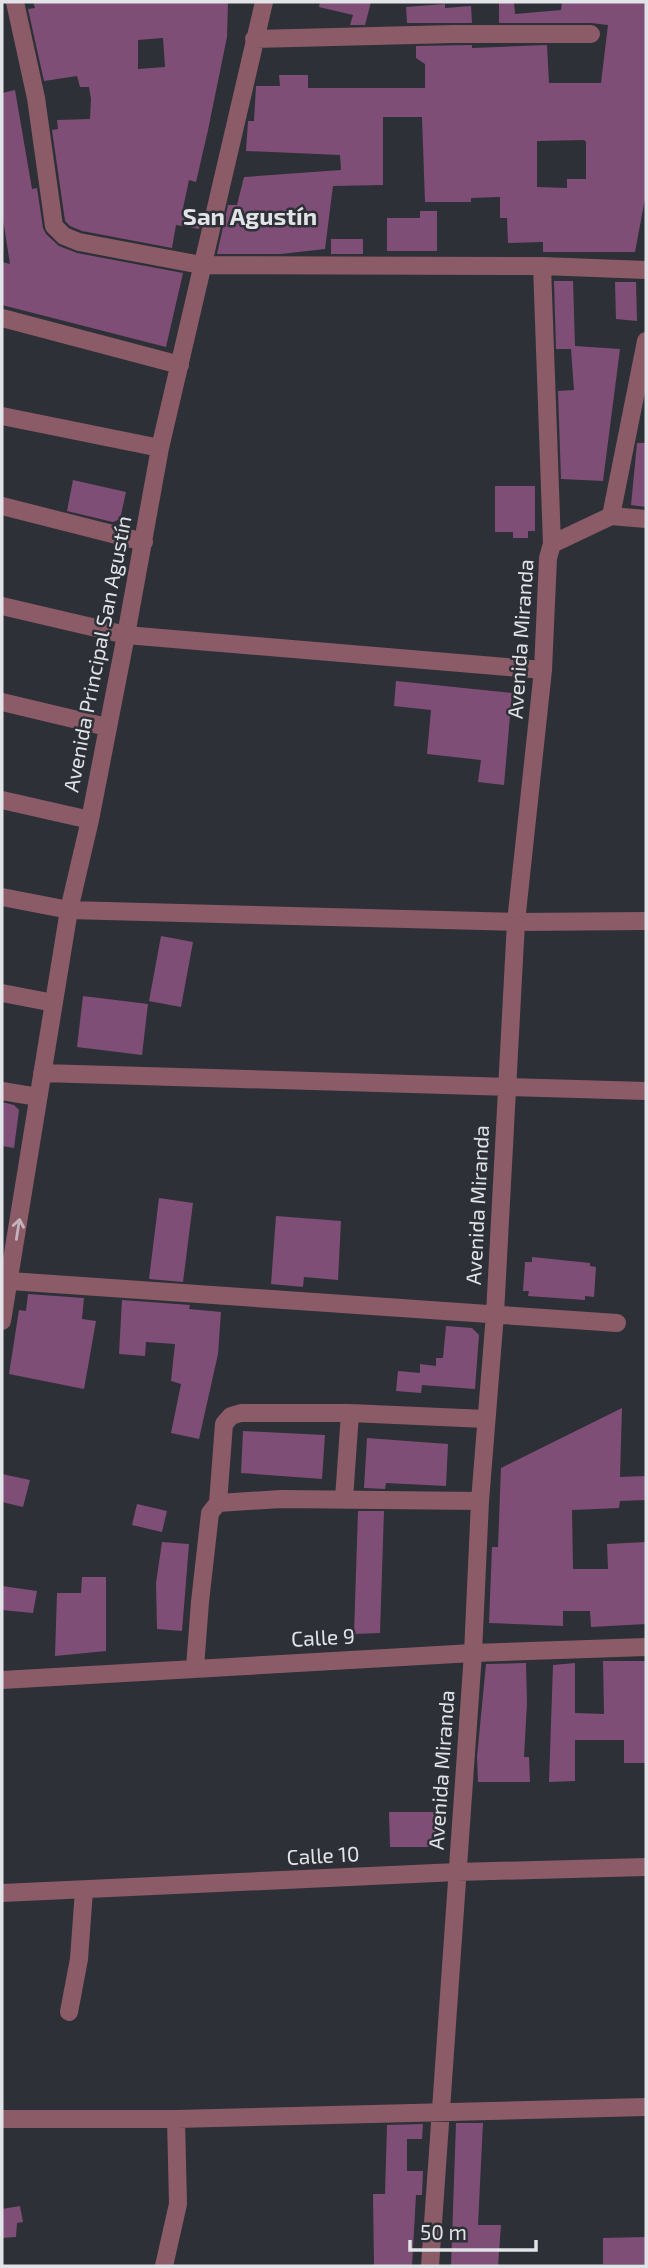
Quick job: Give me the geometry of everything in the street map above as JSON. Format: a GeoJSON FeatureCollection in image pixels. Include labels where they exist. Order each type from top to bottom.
{"type":"FeatureCollection","features":[{"type":"Feature","properties":{"kind":"street"},"geometry":{"type":"LineString","coordinates":[[15,2],[36,98],[54,226],[64,236],[79,242],[201,265],[542,266],[646,270]]}},
{"type":"Feature","properties":{"kind":"street","name":"Avenida Principal San Agustín"},"geometry":{"type":"LineString","coordinates":[[2,1321],[69,910],[90,820],[160,448],[264,2]]}},
{"type":"Feature","properties":{"kind":"street"},"geometry":{"type":"LineString","coordinates":[[254,39],[591,34]]}},
{"type":"Feature","properties":{"kind":"street"},"geometry":{"type":"LineString","coordinates":[[542,266],[552,544]]}},
{"type":"Feature","properties":{"kind":"street"},"geometry":{"type":"LineString","coordinates":[[2,318],[180,365]]}},
{"type":"Feature","properties":{"kind":"street"},"geometry":{"type":"LineString","coordinates":[[646,341],[611,516],[646,519]]}},
{"type":"Feature","properties":{"kind":"street"},"geometry":{"type":"LineString","coordinates":[[2,416],[160,448]]}},
{"type":"Feature","properties":{"kind":"street"},"geometry":{"type":"LineString","coordinates":[[2,506],[144,542]]}},
{"type":"Feature","properties":{"kind":"street","name":"Avenida Miranda"},"geometry":{"type":"LineString","coordinates":[[430,2266],[473,1653],[480,1501],[495,1314],[516,922],[543,670],[548,558],[552,544],[611,516]]}},
{"type":"Feature","properties":{"kind":"street"},"geometry":{"type":"LineString","coordinates":[[2,606],[126,635],[543,670]]}},
{"type":"Feature","properties":{"kind":"street"},"geometry":{"type":"LineString","coordinates":[[2,702],[107,727]]}},
{"type":"Feature","properties":{"kind":"street"},"geometry":{"type":"LineString","coordinates":[[2,800],[90,820]]}},
{"type":"Feature","properties":{"kind":"street"},"geometry":{"type":"LineString","coordinates":[[2,897],[69,910],[516,922],[646,921]]}},
{"type":"Feature","properties":{"kind":"street"},"geometry":{"type":"LineString","coordinates":[[2,993],[54,1003]]}},
{"type":"Feature","properties":{"kind":"street"},"geometry":{"type":"LineString","coordinates":[[42,1073],[646,1091]]}},
{"type":"Feature","properties":{"kind":"street"},"geometry":{"type":"LineString","coordinates":[[2,1091],[38,1097]]}},
{"type":"Feature","properties":{"kind":"street"},"geometry":{"type":"LineString","coordinates":[[10,1281],[617,1323]]}},
{"type":"Feature","properties":{"kind":"street"},"geometry":{"type":"LineString","coordinates":[[218,1503],[224,1424],[231,1416],[241,1413],[350,1413],[486,1419]]}},
{"type":"Feature","properties":{"kind":"street"},"geometry":{"type":"LineString","coordinates":[[344,1499],[350,1413]]}},
{"type":"Feature","properties":{"kind":"street"},"geometry":{"type":"LineString","coordinates":[[195,1667],[209,1518],[211,1509],[218,1503],[281,1499],[480,1501]]}},
{"type":"Feature","properties":{"kind":"street","name":"Calle 9"},"geometry":{"type":"LineString","coordinates":[[2,1680],[195,1667],[646,1647]]}},
{"type":"Feature","properties":{"kind":"street","name":"Calle 10"},"geometry":{"type":"LineString","coordinates":[[2,1892],[84,1891],[457,1872],[646,1867]]}},
{"type":"Feature","properties":{"kind":"street"},"geometry":{"type":"LineString","coordinates":[[69,2012],[79,1959],[84,1891]]}},
{"type":"Feature","properties":{"kind":"street"},"geometry":{"type":"LineString","coordinates":[[2,2119],[176,2119],[646,2107]]}},
{"type":"Feature","properties":{"kind":"street"},"geometry":{"type":"LineString","coordinates":[[164,2266],[178,2204],[176,2119]]}},
{"type":"Feature","properties":{"kind":"building"},"geometry":{"type":"Polygon","coordinates":[[[33,2],[228,2],[227,37],[208,130],[196,182],[189,180],[182,213],[202,217],[199,229],[176,225],[172,248],[82,231],[65,221],[52,130],[58,129],[57,120],[90,119],[91,99],[89,87],[80,87],[77,76],[44,81],[28,9],[35,8],[33,2]],[[163,38],[138,40],[138,69],[165,67],[163,38]]]}},
{"type":"Feature","properties":{"kind":"building"},"geometry":{"type":"Polygon","coordinates":[[[320,2],[371,2],[365,25],[350,25],[353,15],[319,7],[320,2]]]}},
{"type":"Feature","properties":{"kind":"building"},"geometry":{"type":"Polygon","coordinates":[[[499,2],[514,2],[515,14],[561,10],[562,2],[646,2],[646,193],[635,252],[543,252],[543,242],[508,243],[507,218],[500,218],[500,197],[471,198],[471,202],[425,202],[422,117],[383,117],[383,185],[333,186],[325,249],[281,254],[217,254],[228,205],[237,205],[244,177],[341,170],[340,155],[246,151],[248,121],[254,121],[256,86],[280,86],[279,75],[308,75],[308,88],[425,88],[425,64],[416,58],[416,46],[472,45],[472,48],[547,45],[549,83],[601,83],[608,25],[499,23],[499,2]],[[537,141],[537,187],[567,188],[567,179],[586,179],[586,142],[537,141]]]}},
{"type":"Feature","properties":{"kind":"building"},"geometry":{"type":"Polygon","coordinates":[[[445,4],[445,8],[471,6],[472,23],[407,23],[406,7],[445,4]]]}},
{"type":"Feature","properties":{"kind":"building"},"geometry":{"type":"Polygon","coordinates":[[[15,90],[32,189],[37,188],[46,234],[59,246],[77,253],[183,273],[166,347],[2,305],[2,262],[10,264],[2,213],[2,93],[15,90]]]}},
{"type":"Feature","properties":{"kind":"building"},"geometry":{"type":"Polygon","coordinates":[[[420,211],[437,211],[437,251],[387,251],[387,218],[420,218],[420,211]]]}},
{"type":"Feature","properties":{"kind":"building"},"geometry":{"type":"Polygon","coordinates":[[[331,239],[363,239],[363,254],[331,254],[331,239]]]}},
{"type":"Feature","properties":{"kind":"building"},"geometry":{"type":"Polygon","coordinates":[[[554,281],[573,281],[575,346],[620,349],[603,481],[561,479],[558,391],[574,390],[571,349],[556,349],[554,281]]]}},
{"type":"Feature","properties":{"kind":"building"},"geometry":{"type":"Polygon","coordinates":[[[615,282],[636,282],[637,321],[616,319],[615,282]]]}},
{"type":"Feature","properties":{"kind":"building"},"geometry":{"type":"Polygon","coordinates":[[[637,443],[646,443],[646,507],[631,505],[637,443]]]}},
{"type":"Feature","properties":{"kind":"building"},"geometry":{"type":"Polygon","coordinates":[[[73,480],[126,492],[120,519],[113,522],[67,511],[73,480]]]}},
{"type":"Feature","properties":{"kind":"building"},"geometry":{"type":"Polygon","coordinates":[[[495,486],[535,486],[535,531],[528,531],[528,538],[513,538],[513,532],[495,532],[495,486]]]}},
{"type":"Feature","properties":{"kind":"building"},"geometry":{"type":"Polygon","coordinates":[[[396,681],[512,693],[504,785],[478,782],[481,760],[427,754],[431,710],[394,706],[396,681]]]}},
{"type":"Feature","properties":{"kind":"building"},"geometry":{"type":"Polygon","coordinates":[[[161,936],[193,942],[181,1007],[149,1001],[161,936]]]}},
{"type":"Feature","properties":{"kind":"building"},"geometry":{"type":"Polygon","coordinates":[[[83,996],[148,1004],[142,1055],[77,1047],[83,996]]]}},
{"type":"Feature","properties":{"kind":"building"},"geometry":{"type":"Polygon","coordinates":[[[2,1102],[14,1105],[19,1110],[14,1148],[2,1146],[2,1102]]]}},
{"type":"Feature","properties":{"kind":"building"},"geometry":{"type":"Polygon","coordinates":[[[159,1198],[193,1203],[183,1282],[149,1279],[159,1198]]]}},
{"type":"Feature","properties":{"kind":"building"},"geometry":{"type":"Polygon","coordinates":[[[276,1216],[341,1221],[338,1280],[304,1277],[303,1287],[271,1284],[276,1216]]]}},
{"type":"Feature","properties":{"kind":"building"},"geometry":{"type":"Polygon","coordinates":[[[532,1257],[590,1263],[590,1266],[596,1267],[594,1297],[585,1296],[585,1300],[528,1296],[529,1291],[523,1291],[525,1262],[532,1262],[532,1257]]]}},
{"type":"Feature","properties":{"kind":"building"},"geometry":{"type":"Polygon","coordinates":[[[28,1294],[84,1298],[82,1319],[96,1321],[84,1389],[9,1374],[19,1310],[26,1311],[28,1294]]]}},
{"type":"Feature","properties":{"kind":"building"},"geometry":{"type":"Polygon","coordinates":[[[122,1300],[190,1305],[189,1309],[221,1312],[218,1354],[199,1439],[171,1433],[181,1384],[171,1381],[175,1344],[146,1342],[145,1356],[119,1354],[122,1300]]]}},
{"type":"Feature","properties":{"kind":"building"},"geometry":{"type":"Polygon","coordinates":[[[446,1326],[472,1328],[479,1335],[475,1389],[422,1385],[421,1393],[396,1391],[398,1371],[420,1373],[420,1364],[436,1366],[436,1358],[443,1358],[446,1326]]]}},
{"type":"Feature","properties":{"kind":"building"},"geometry":{"type":"Polygon","coordinates":[[[622,1408],[620,1477],[646,1476],[646,1500],[620,1501],[619,1508],[572,1510],[573,1569],[608,1569],[607,1544],[646,1542],[646,1624],[591,1627],[590,1611],[563,1611],[563,1626],[489,1623],[492,1547],[498,1547],[501,1468],[622,1408]]]}},
{"type":"Feature","properties":{"kind":"building"},"geometry":{"type":"Polygon","coordinates":[[[243,1431],[325,1435],[322,1479],[241,1473],[243,1431]]]}},
{"type":"Feature","properties":{"kind":"building"},"geometry":{"type":"Polygon","coordinates":[[[367,1438],[448,1444],[446,1486],[386,1483],[385,1489],[364,1488],[367,1438]]]}},
{"type":"Feature","properties":{"kind":"building"},"geometry":{"type":"Polygon","coordinates":[[[2,1474],[30,1480],[23,1507],[2,1502],[2,1474]]]}},
{"type":"Feature","properties":{"kind":"building"},"geometry":{"type":"Polygon","coordinates":[[[137,1504],[167,1511],[162,1532],[132,1525],[137,1504]]]}},
{"type":"Feature","properties":{"kind":"building"},"geometry":{"type":"Polygon","coordinates":[[[358,1511],[384,1511],[380,1633],[354,1634],[358,1511]]]}},
{"type":"Feature","properties":{"kind":"building"},"geometry":{"type":"Polygon","coordinates":[[[162,1542],[189,1544],[182,1631],[157,1629],[156,1583],[162,1542]]]}},
{"type":"Feature","properties":{"kind":"building"},"geometry":{"type":"Polygon","coordinates":[[[82,1577],[106,1577],[106,1651],[55,1656],[57,1593],[81,1593],[82,1577]]]}},
{"type":"Feature","properties":{"kind":"building"},"geometry":{"type":"Polygon","coordinates":[[[2,1586],[37,1591],[33,1613],[2,1610],[2,1586]]]}},
{"type":"Feature","properties":{"kind":"building"},"geometry":{"type":"Polygon","coordinates":[[[603,1661],[646,1661],[646,1763],[624,1763],[624,1740],[575,1740],[575,1781],[549,1782],[553,1665],[575,1663],[575,1713],[604,1714],[603,1661]]]}},
{"type":"Feature","properties":{"kind":"building"},"geometry":{"type":"Polygon","coordinates":[[[526,1663],[524,1757],[529,1757],[530,1782],[478,1782],[477,1757],[486,1664],[526,1663]]]}},
{"type":"Feature","properties":{"kind":"building"},"geometry":{"type":"Polygon","coordinates":[[[389,1812],[436,1812],[436,1847],[390,1847],[389,1812]]]}},
{"type":"Feature","properties":{"kind":"building"},"geometry":{"type":"Polygon","coordinates":[[[456,2123],[483,2123],[478,2225],[501,2225],[498,2266],[451,2266],[456,2123]]]}},
{"type":"Feature","properties":{"kind":"building"},"geometry":{"type":"Polygon","coordinates":[[[423,2124],[422,2139],[407,2139],[407,2171],[423,2171],[422,2195],[416,2195],[412,2266],[374,2266],[373,2194],[385,2194],[387,2125],[423,2124]]]}},
{"type":"Feature","properties":{"kind":"building"},"geometry":{"type":"Polygon","coordinates":[[[20,2206],[23,2222],[17,2223],[16,2237],[2,2238],[2,2209],[20,2206]]]}},
{"type":"Feature","properties":{"kind":"building"},"geometry":{"type":"Polygon","coordinates":[[[646,2237],[646,2264],[603,2264],[603,2238],[646,2237]]]}},
{"type":"Feature","properties":{"kind":"district","name":"San Agustín"},"geometry":{"type":"Point","coordinates":[250,217]}}]}
